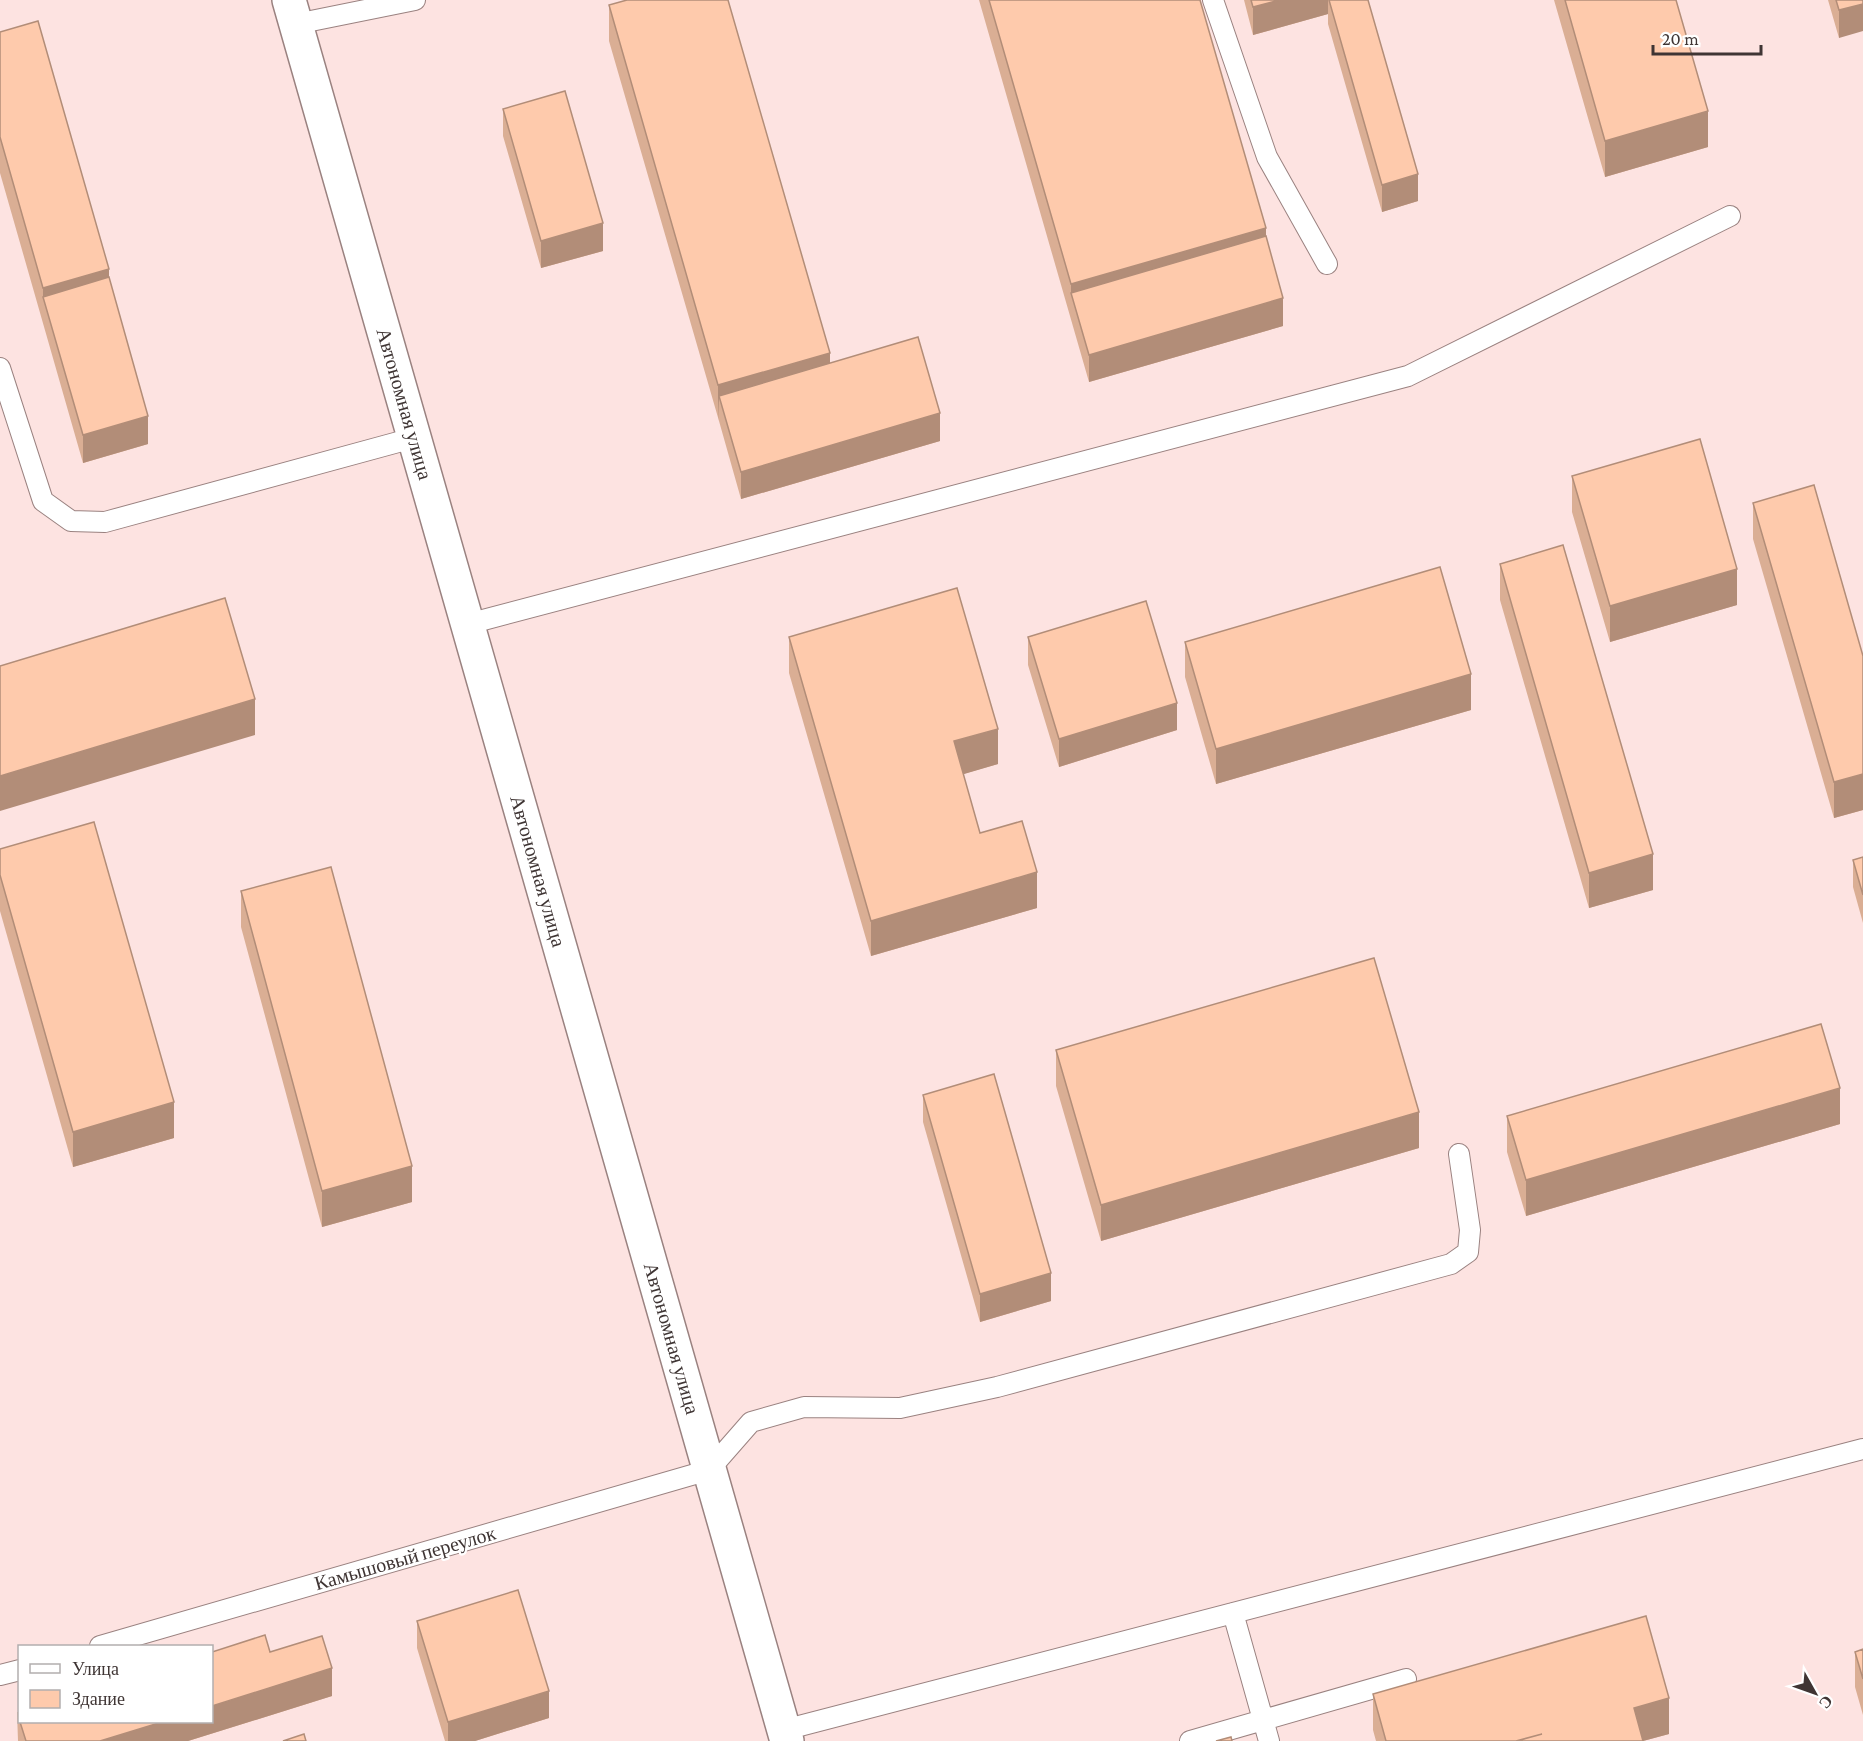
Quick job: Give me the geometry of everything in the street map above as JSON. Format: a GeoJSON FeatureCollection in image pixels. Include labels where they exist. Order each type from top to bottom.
{"type":"FeatureCollection","features":[{"type":"Feature","properties":{"kind":"street","name":"Автономная улица"},"geometry":{"type":"LineString","coordinates":[[293,12],[785,1736]]}},
{"type":"Feature","properties":{"kind":"lane"},"geometry":{"type":"LineString","coordinates":[[293,12],[415,0]]}},
{"type":"Feature","properties":{"kind":"lane"},"geometry":{"type":"LineString","coordinates":[[1213,0],[1267,157],[1328,264]]}},
{"type":"Feature","properties":{"kind":"lane"},"geometry":{"type":"LineString","coordinates":[[468,624],[1408,376],[1730,216]]}},
{"type":"Feature","properties":{"kind":"lane"},"geometry":{"type":"LineString","coordinates":[[0,368],[43,501],[71,520],[105,522],[413,438]]}},
{"type":"Feature","properties":{"kind":"lane"},"geometry":{"type":"LineString","coordinates":[[709,1470],[751,1422],[804,1407],[900,1408],[998,1387],[1451,1264],[1468,1252],[1470,1230],[1459,1154]]}},
{"type":"Feature","properties":{"kind":"lane"},"geometry":{"type":"LineString","coordinates":[[785,1736],[1233,1613],[1863,1449]]}},
{"type":"Feature","properties":{"kind":"lane","name":"Камышовый переулок"},"geometry":{"type":"LineString","coordinates":[[107,1645],[709,1470]]}},
{"type":"Feature","properties":{"kind":"lane"},"geometry":{"type":"LineString","coordinates":[[1233,1613],[1269,1741]]}},
{"type":"Feature","properties":{"kind":"lane"},"geometry":{"type":"LineString","coordinates":[[0,1676],[18,1671]]}},
{"type":"Feature","properties":{"kind":"lane"},"geometry":{"type":"LineString","coordinates":[[1190,1741],[1406,1679]]}},
{"type":"Feature","properties":{"kind":"building"},"geometry":{"type":"Polygon","coordinates":[[[627,0],[728,0],[830,353],[718,385],[609,5],[627,0]]]}},
{"type":"Feature","properties":{"kind":"building"},"geometry":{"type":"Polygon","coordinates":[[[989,0],[1200,0],[1266,228],[1071,284],[989,0]]]}},
{"type":"Feature","properties":{"kind":"building"},"geometry":{"type":"Polygon","coordinates":[[[1251,0],[1280,0],[1253,7],[1251,0]]]}},
{"type":"Feature","properties":{"kind":"building"},"geometry":{"type":"Polygon","coordinates":[[[1329,0],[1368,0],[1418,174],[1382,185],[1329,0]]]}},
{"type":"Feature","properties":{"kind":"building"},"geometry":{"type":"Polygon","coordinates":[[[1565,0],[1676,0],[1708,111],[1605,141],[1565,0]]]}},
{"type":"Feature","properties":{"kind":"building"},"geometry":{"type":"Polygon","coordinates":[[[1836,0],[1863,0],[1863,4],[1839,10],[1836,0]]]}},
{"type":"Feature","properties":{"kind":"building"},"geometry":{"type":"Polygon","coordinates":[[[38,21],[109,269],[43,288],[0,137],[0,32],[38,21]]]}},
{"type":"Feature","properties":{"kind":"building"},"geometry":{"type":"Polygon","coordinates":[[[565,91],[603,223],[541,241],[503,109],[565,91]]]}},
{"type":"Feature","properties":{"kind":"building"},"geometry":{"type":"Polygon","coordinates":[[[1266,236],[1283,298],[1089,355],[1071,293],[1266,236]]]}},
{"type":"Feature","properties":{"kind":"building"},"geometry":{"type":"Polygon","coordinates":[[[109,277],[148,416],[83,435],[43,297],[109,277]]]}},
{"type":"Feature","properties":{"kind":"building"},"geometry":{"type":"Polygon","coordinates":[[[918,337],[940,413],[741,472],[719,396],[918,337]]]}},
{"type":"Feature","properties":{"kind":"building"},"geometry":{"type":"Polygon","coordinates":[[[1700,439],[1737,569],[1610,606],[1572,476],[1700,439]]]}},
{"type":"Feature","properties":{"kind":"building"},"geometry":{"type":"Polygon","coordinates":[[[1814,485],[1863,656],[1863,774],[1834,782],[1753,503],[1814,485]]]}},
{"type":"Feature","properties":{"kind":"building"},"geometry":{"type":"Polygon","coordinates":[[[1563,545],[1653,854],[1589,873],[1500,564],[1563,545]]]}},
{"type":"Feature","properties":{"kind":"building"},"geometry":{"type":"Polygon","coordinates":[[[1440,567],[1471,674],[1216,749],[1185,642],[1440,567]]]}},
{"type":"Feature","properties":{"kind":"building"},"geometry":{"type":"Polygon","coordinates":[[[957,588],[998,729],[954,741],[980,833],[1022,821],[1037,872],[871,921],[789,637],[957,588]]]}},
{"type":"Feature","properties":{"kind":"building"},"geometry":{"type":"Polygon","coordinates":[[[225,598],[255,699],[0,776],[0,666],[225,598]]]}},
{"type":"Feature","properties":{"kind":"building"},"geometry":{"type":"Polygon","coordinates":[[[1146,601],[1177,703],[1059,739],[1028,637],[1146,601]]]}},
{"type":"Feature","properties":{"kind":"building"},"geometry":{"type":"Polygon","coordinates":[[[94,822],[174,1102],[73,1132],[0,875],[0,849],[94,822]]]}},
{"type":"Feature","properties":{"kind":"building"},"geometry":{"type":"Polygon","coordinates":[[[1863,857],[1863,895],[1853,860],[1863,857]]]}},
{"type":"Feature","properties":{"kind":"building"},"geometry":{"type":"Polygon","coordinates":[[[331,867],[412,1166],[322,1191],[241,891],[331,867]]]}},
{"type":"Feature","properties":{"kind":"building"},"geometry":{"type":"Polygon","coordinates":[[[1374,958],[1419,1112],[1101,1205],[1056,1050],[1374,958]]]}},
{"type":"Feature","properties":{"kind":"building"},"geometry":{"type":"Polygon","coordinates":[[[1821,1024],[1840,1088],[1526,1180],[1507,1116],[1821,1024]]]}},
{"type":"Feature","properties":{"kind":"building"},"geometry":{"type":"Polygon","coordinates":[[[994,1074],[1051,1273],[980,1294],[923,1095],[994,1074]]]}},
{"type":"Feature","properties":{"kind":"building"},"geometry":{"type":"Polygon","coordinates":[[[518,1590],[549,1691],[448,1722],[417,1621],[518,1590]]]}},
{"type":"Feature","properties":{"kind":"building"},"geometry":{"type":"Polygon","coordinates":[[[1646,1616],[1669,1698],[1634,1708],[1643,1741],[1517,1741],[1542,1734],[1516,1741],[1386,1741],[1373,1694],[1646,1616]]]}},
{"type":"Feature","properties":{"kind":"building"},"geometry":{"type":"Polygon","coordinates":[[[265,1635],[270,1652],[322,1636],[332,1668],[213,1706],[213,1652],[265,1635]]]}},
{"type":"Feature","properties":{"kind":"building"},"geometry":{"type":"Polygon","coordinates":[[[1863,1649],[1863,1679],[1855,1652],[1863,1649]]]}},
{"type":"Feature","properties":{"kind":"building"},"geometry":{"type":"Polygon","coordinates":[[[20,1723],[159,1723],[100,1741],[26,1741],[20,1723]]]}},
{"type":"Feature","properties":{"kind":"building"},"geometry":{"type":"Polygon","coordinates":[[[304,1734],[306,1741],[283,1741],[304,1734]]]}},
{"type":"Feature","properties":{"kind":"building"},"geometry":{"type":"Polygon","coordinates":[[[1231,1737],[1232,1741],[1216,1741],[1231,1737]]]}}]}
